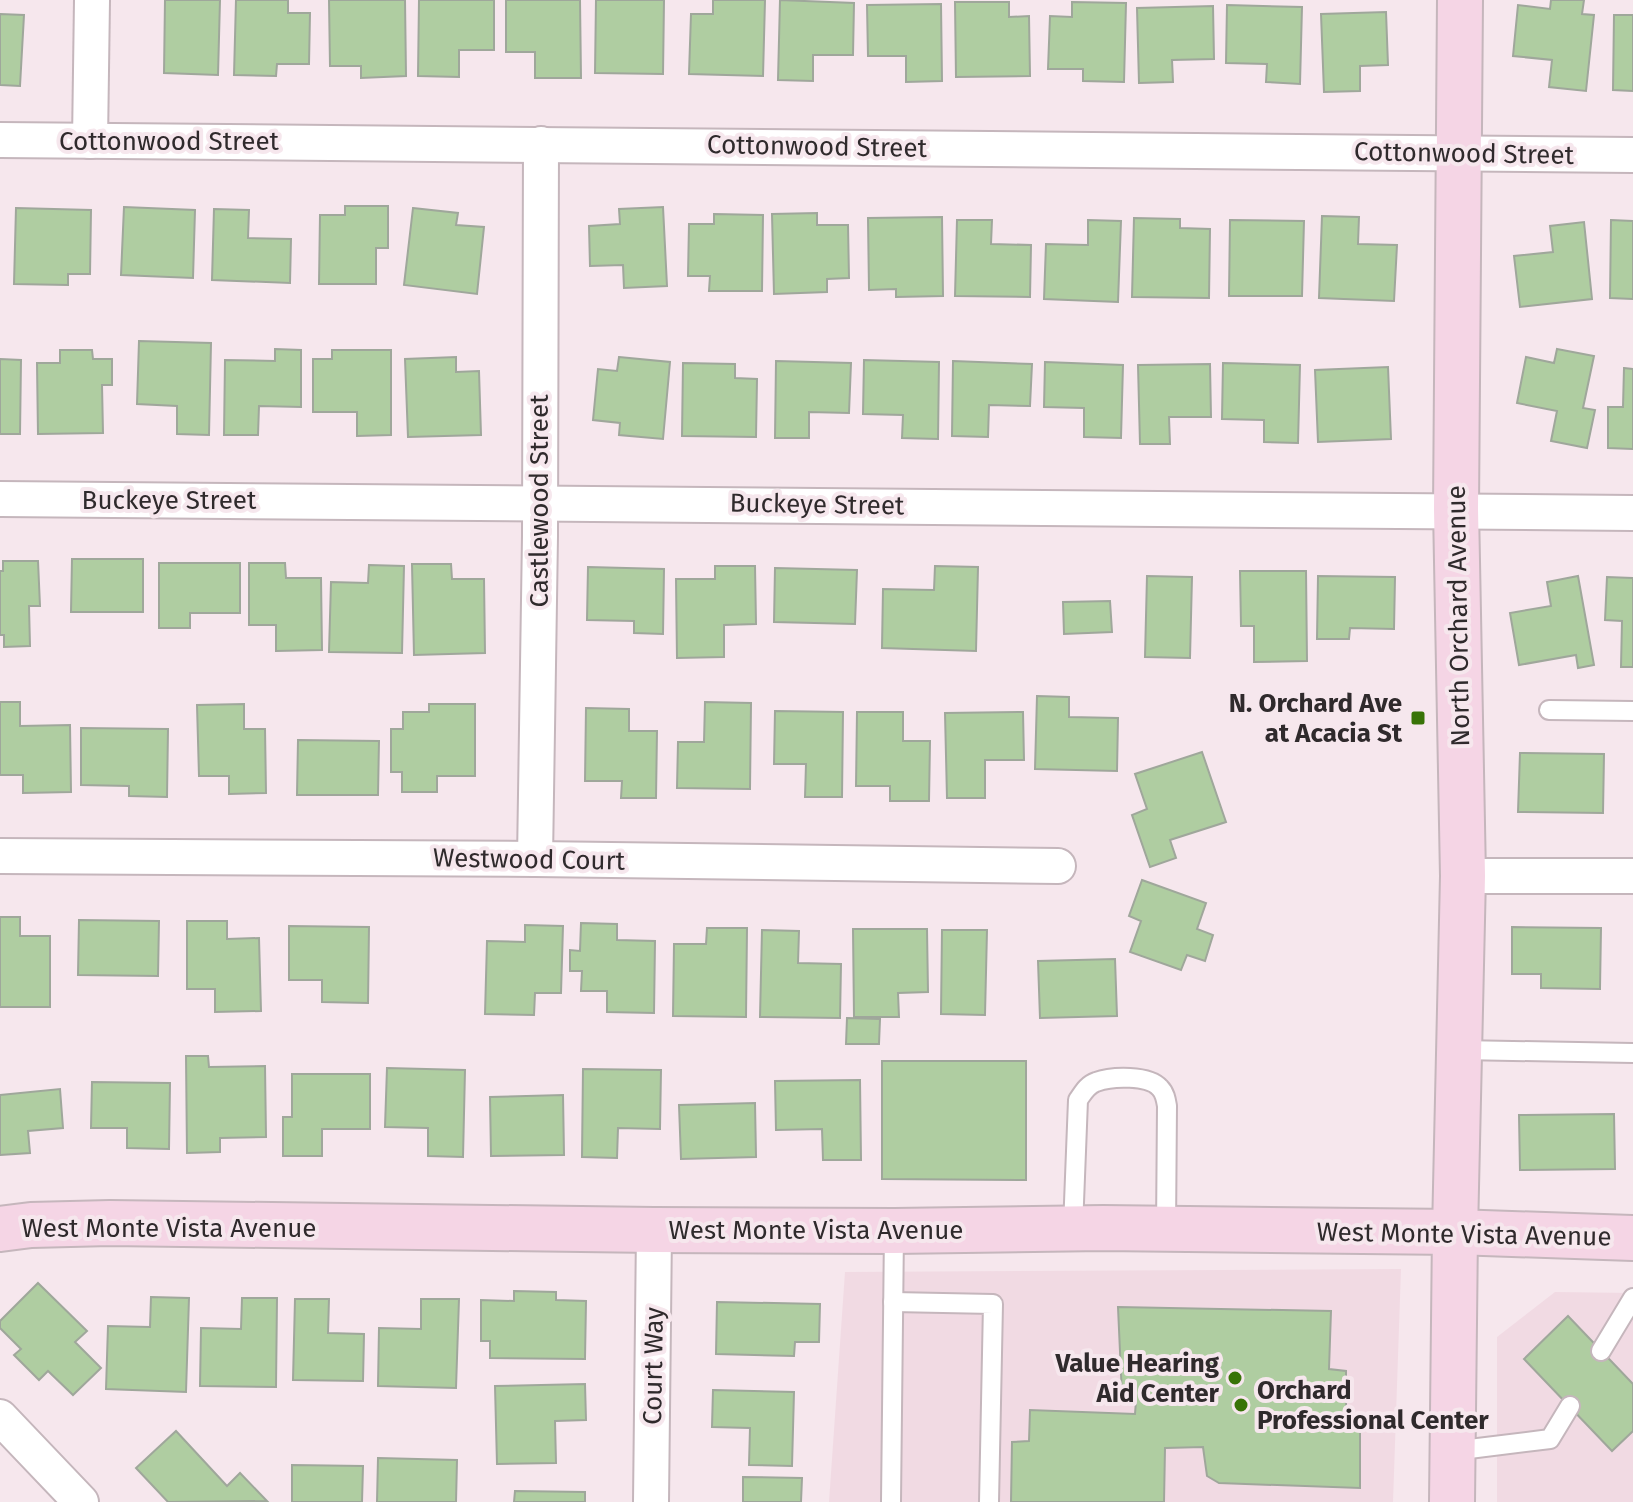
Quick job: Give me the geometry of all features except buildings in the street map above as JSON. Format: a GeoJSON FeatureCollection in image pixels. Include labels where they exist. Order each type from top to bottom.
{"type":"FeatureCollection","features":[{"type":"Feature","properties":{"kind":"street"},"geometry":{"type":"LineString","coordinates":[[90,141],[92,0]]}},
{"type":"Feature","properties":{"kind":"street","name":"North Orchard Avenue"},"geometry":{"type":"LineString","coordinates":[[1452,1502],[1463,876],[1456,509],[1460,0]]}},
{"type":"Feature","properties":{"kind":"street","name":"Cottonwood Street"},"geometry":{"type":"LineString","coordinates":[[0,140],[1633,155]]}},
{"type":"Feature","properties":{"kind":"street","name":"Castlewood Street"},"geometry":{"type":"LineString","coordinates":[[535,859],[541,144]]}},
{"type":"Feature","properties":{"kind":"street","name":"Buckeye Street"},"geometry":{"type":"LineString","coordinates":[[0,499],[1456,509],[1633,513]]}},
{"type":"Feature","properties":{"kind":"street","name":"Westwood Court"},"geometry":{"type":"LineString","coordinates":[[0,856],[1058,866]]}},
{"type":"Feature","properties":{"kind":"street"},"geometry":{"type":"LineString","coordinates":[[1463,876],[1633,876]]}},
{"type":"Feature","properties":{"kind":"street","name":"West Monte Vista Avenue"},"geometry":{"type":"LineString","coordinates":[[0,1229],[110,1223],[654,1230],[1073,1228],[1455,1232],[1633,1238]]}},
{"type":"Feature","properties":{"kind":"street","name":"Court Way"},"geometry":{"type":"LineString","coordinates":[[651,1502],[654,1230]]}},
{"type":"Feature","properties":{"kind":"street"},"geometry":{"type":"LineString","coordinates":[[0,1417],[81,1502]]}},
{"type":"Feature","properties":{"kind":"lane"},"geometry":{"type":"LineString","coordinates":[[1549,710],[1633,711]]}},
{"type":"Feature","properties":{"kind":"lane"},"geometry":{"type":"LineString","coordinates":[[1459,1050],[1633,1053]]}},
{"type":"Feature","properties":{"kind":"lane"},"geometry":{"type":"LineString","coordinates":[[1073,1228],[1078,1100],[1087,1087],[1113,1079],[1144,1080],[1159,1086],[1165,1094],[1166,1229]]}},
{"type":"Feature","properties":{"kind":"lane"},"geometry":{"type":"LineString","coordinates":[[891,1502],[894,1231]]}},
{"type":"Feature","properties":{"kind":"lane"},"geometry":{"type":"LineString","coordinates":[[1601,1351],[1633,1298]]}},
{"type":"Feature","properties":{"kind":"lane"},"geometry":{"type":"LineString","coordinates":[[893,1302],[993,1304],[989,1502]]}},
{"type":"Feature","properties":{"kind":"lane"},"geometry":{"type":"LineString","coordinates":[[1453,1451],[1550,1439],[1570,1406]]}},
{"type":"Feature","properties":{"kind":"shaded area","name":"Orchard Professional Center"},"geometry":{"type":"Polygon","coordinates":[[[1401,1269],[1393,1502],[829,1502],[845,1272],[1401,1269]]]}},
{"type":"Feature","properties":{"kind":"shaded area"},"geometry":{"type":"Polygon","coordinates":[[[1555,1292],[1633,1293],[1633,1502],[1497,1502],[1497,1337],[1555,1292]]]}},
{"type":"Feature","properties":{"kind":"place","name":"N. Orchard Ave at Acacia St"},"geometry":{"type":"Point","coordinates":[1418,718]}},
{"type":"Feature","properties":{"kind":"place","name":"Value Hearing Aid Center"},"geometry":{"type":"Point","coordinates":[1235,1378]}},
{"type":"Feature","properties":{"kind":"place","name":"Orchard Professional Center"},"geometry":{"type":"Point","coordinates":[1241,1405]}}]}
